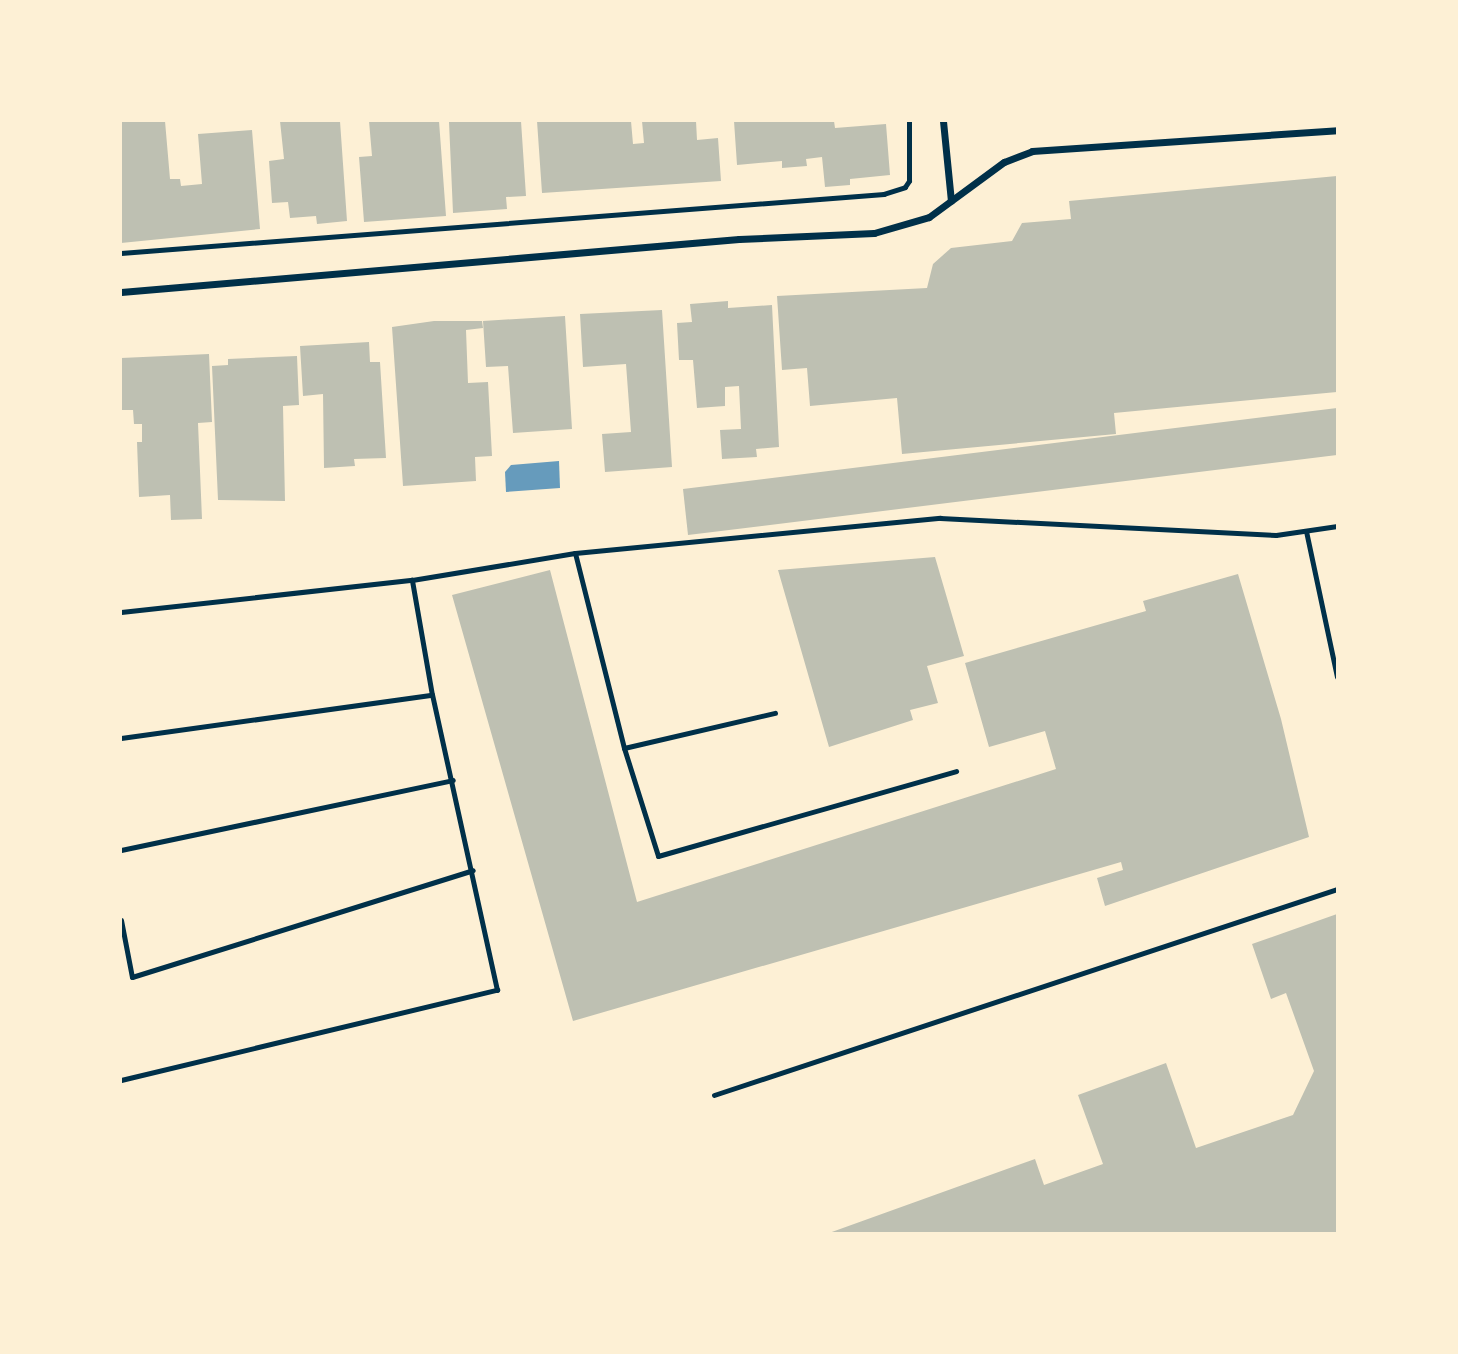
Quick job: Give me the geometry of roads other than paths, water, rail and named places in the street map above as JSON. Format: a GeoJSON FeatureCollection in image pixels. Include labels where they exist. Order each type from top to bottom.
{"type":"FeatureCollection","features":[{"type":"Feature","properties":{"kind":"street"},"geometry":{"type":"LineString","coordinates":[[943,121],[951,201]]}},
{"type":"Feature","properties":{"kind":"street"},"geometry":{"type":"LineString","coordinates":[[121,292],[738,239],[874,233],[929,217],[1004,162],[1032,151],[1337,130]]}},
{"type":"Feature","properties":{"kind":"lane"},"geometry":{"type":"LineString","coordinates":[[121,612],[412,580],[575,552],[940,518],[1276,535],[1337,526]]}},
{"type":"Feature","properties":{"kind":"lane"},"geometry":{"type":"LineString","coordinates":[[1306,531],[1337,677]]}},
{"type":"Feature","properties":{"kind":"lane"},"geometry":{"type":"LineString","coordinates":[[575,552],[624,748],[658,856],[956,771]]}},
{"type":"Feature","properties":{"kind":"lane"},"geometry":{"type":"LineString","coordinates":[[121,1080],[497,990],[453,780],[432,695],[412,580]]}},
{"type":"Feature","properties":{"kind":"lane"},"geometry":{"type":"LineString","coordinates":[[121,738],[432,695]]}},
{"type":"Feature","properties":{"kind":"lane"},"geometry":{"type":"LineString","coordinates":[[624,748],[775,713]]}},
{"type":"Feature","properties":{"kind":"lane"},"geometry":{"type":"LineString","coordinates":[[121,850],[453,780]]}},
{"type":"Feature","properties":{"kind":"lane"},"geometry":{"type":"LineString","coordinates":[[121,920],[132,977],[472,870]]}},
{"type":"Feature","properties":{"kind":"lane"},"geometry":{"type":"LineString","coordinates":[[714,1095],[1337,889]]}},
{"type":"Feature","properties":{"kind":"water"},"geometry":{"type":"Polygon","coordinates":[[[559,461],[560,488],[506,492],[505,472],[511,465],[559,461]]]}}]}
